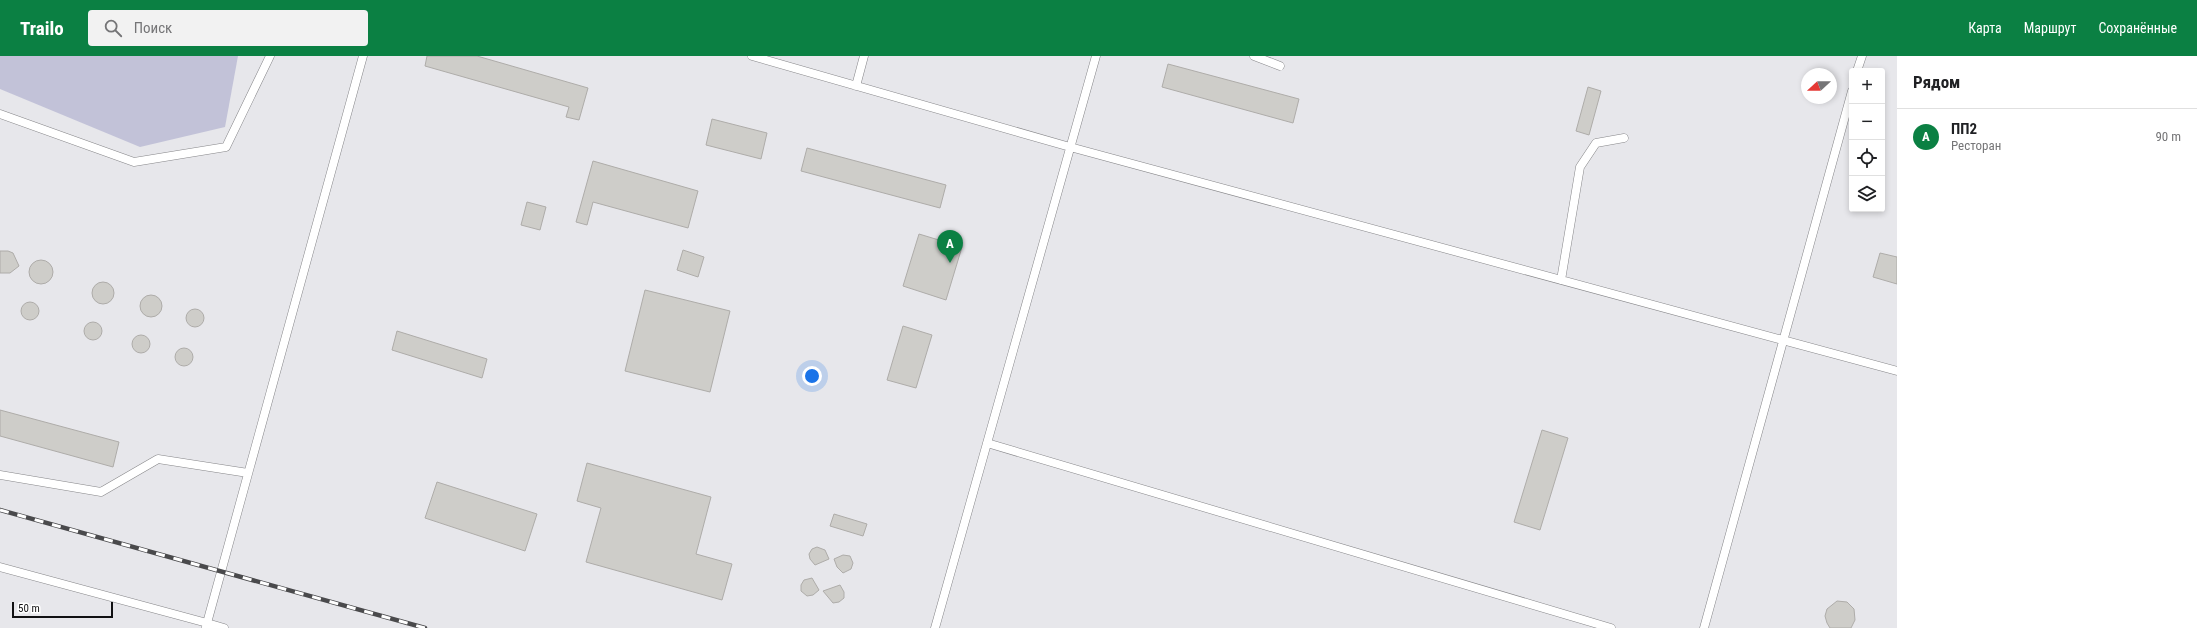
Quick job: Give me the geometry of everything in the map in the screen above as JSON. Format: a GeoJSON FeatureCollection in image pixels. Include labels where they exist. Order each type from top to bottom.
{"type":"FeatureCollection","features":[{"type":"Feature","properties":{"kind":"lane"},"geometry":{"type":"LineString","coordinates":[[0,114],[134,162],[226,147],[270,56]]}},
{"type":"Feature","properties":{"kind":"lane"},"geometry":{"type":"LineString","coordinates":[[206,626],[363,56]]}},
{"type":"Feature","properties":{"kind":"lane"},"geometry":{"type":"LineString","coordinates":[[752,56],[1070,147],[1897,371]]}},
{"type":"Feature","properties":{"kind":"lane"},"geometry":{"type":"LineString","coordinates":[[856,86],[864,56]]}},
{"type":"Feature","properties":{"kind":"lane"},"geometry":{"type":"LineString","coordinates":[[935,628],[1096,56]]}},
{"type":"Feature","properties":{"kind":"lane"},"geometry":{"type":"LineString","coordinates":[[1254,56],[1280,66]]}},
{"type":"Feature","properties":{"kind":"lane"},"geometry":{"type":"LineString","coordinates":[[1858,68],[1862,56]]}},
{"type":"Feature","properties":{"kind":"lane"},"geometry":{"type":"LineString","coordinates":[[1704,628],[1849,102]]}},
{"type":"Feature","properties":{"kind":"lane"},"geometry":{"type":"LineString","coordinates":[[1561,280],[1580,167],[1596,143],[1624,138]]}},
{"type":"Feature","properties":{"kind":"lane"},"geometry":{"type":"LineString","coordinates":[[987,443],[1611,628]]}},
{"type":"Feature","properties":{"kind":"lane"},"geometry":{"type":"LineString","coordinates":[[0,475],[101,492],[158,459],[248,473]]}},
{"type":"Feature","properties":{"kind":"lane"},"geometry":{"type":"LineString","coordinates":[[0,567],[206,626],[224,628]]}},
{"type":"Feature","properties":{"kind":"shaded area"},"geometry":{"type":"Polygon","coordinates":[[[0,56],[238,56],[225,127],[140,147],[0,89],[0,56]]]}},
{"type":"Feature","properties":{"kind":"building"},"geometry":{"type":"Polygon","coordinates":[[[427,56],[477,56],[588,88],[579,120],[566,117],[569,107],[425,66],[427,56]]]}},
{"type":"Feature","properties":{"kind":"building"},"geometry":{"type":"Polygon","coordinates":[[[1168,64],[1299,99],[1293,123],[1162,87],[1168,64]]]}},
{"type":"Feature","properties":{"kind":"building"},"geometry":{"type":"Polygon","coordinates":[[[1588,87],[1601,91],[1589,135],[1576,131],[1588,87]]]}},
{"type":"Feature","properties":{"kind":"building"},"geometry":{"type":"Polygon","coordinates":[[[712,119],[767,133],[761,159],[706,145],[712,119]]]}},
{"type":"Feature","properties":{"kind":"building"},"geometry":{"type":"Polygon","coordinates":[[[807,148],[946,185],[940,208],[801,171],[807,148]]]}},
{"type":"Feature","properties":{"kind":"building"},"geometry":{"type":"Polygon","coordinates":[[[593,161],[698,191],[688,228],[593,202],[587,225],[576,222],[593,161]]]}},
{"type":"Feature","properties":{"kind":"building"},"geometry":{"type":"Polygon","coordinates":[[[527,202],[546,207],[540,230],[521,225],[527,202]]]}},
{"type":"Feature","properties":{"kind":"building"},"geometry":{"type":"Polygon","coordinates":[[[919,234],[962,247],[946,300],[903,286],[919,234]]]}},
{"type":"Feature","properties":{"kind":"building"},"geometry":{"type":"Polygon","coordinates":[[[683,250],[704,257],[698,277],[677,270],[683,250]]]}},
{"type":"Feature","properties":{"kind":"building"},"geometry":{"type":"Polygon","coordinates":[[[0,251],[8,251],[13,253],[19,266],[10,273],[0,273],[0,251]]]}},
{"type":"Feature","properties":{"kind":"building"},"geometry":{"type":"Polygon","coordinates":[[[1880,253],[1897,257],[1897,284],[1873,277],[1880,253]]]}},
{"type":"Feature","properties":{"kind":"building"},"geometry":{"type":"Polygon","coordinates":[[[41,260],[49,264],[53,272],[49,280],[41,284],[33,280],[29,272],[33,264],[41,260]]]}},
{"type":"Feature","properties":{"kind":"building"},"geometry":{"type":"Polygon","coordinates":[[[99,282],[107,282],[114,289],[114,297],[107,304],[99,304],[92,297],[92,289],[99,282]]]}},
{"type":"Feature","properties":{"kind":"building"},"geometry":{"type":"Polygon","coordinates":[[[645,290],[730,311],[710,392],[625,371],[645,290]]]}},
{"type":"Feature","properties":{"kind":"building"},"geometry":{"type":"Polygon","coordinates":[[[147,295],[155,295],[162,302],[162,310],[155,317],[147,317],[140,310],[140,302],[147,295]]]}},
{"type":"Feature","properties":{"kind":"building"},"geometry":{"type":"Polygon","coordinates":[[[30,302],[36,305],[39,311],[36,317],[30,320],[24,317],[21,311],[24,305],[30,302]]]}},
{"type":"Feature","properties":{"kind":"building"},"geometry":{"type":"Polygon","coordinates":[[[191,309],[199,309],[204,314],[202,325],[199,327],[191,327],[186,322],[186,314],[191,309]]]}},
{"type":"Feature","properties":{"kind":"building"},"geometry":{"type":"Polygon","coordinates":[[[89,322],[97,322],[102,327],[100,338],[97,340],[89,340],[84,335],[84,327],[89,322]]]}},
{"type":"Feature","properties":{"kind":"building"},"geometry":{"type":"Polygon","coordinates":[[[903,326],[932,335],[916,388],[887,380],[903,326]]]}},
{"type":"Feature","properties":{"kind":"building"},"geometry":{"type":"Polygon","coordinates":[[[397,331],[487,359],[482,378],[392,350],[397,331]]]}},
{"type":"Feature","properties":{"kind":"building"},"geometry":{"type":"Polygon","coordinates":[[[137,335],[145,335],[150,340],[148,351],[145,353],[137,353],[132,348],[132,340],[137,335]]]}},
{"type":"Feature","properties":{"kind":"building"},"geometry":{"type":"Polygon","coordinates":[[[180,348],[188,348],[193,353],[191,364],[188,366],[180,366],[175,361],[175,353],[180,348]]]}},
{"type":"Feature","properties":{"kind":"building"},"geometry":{"type":"Polygon","coordinates":[[[0,410],[119,442],[113,467],[0,436],[0,410]]]}},
{"type":"Feature","properties":{"kind":"building"},"geometry":{"type":"Polygon","coordinates":[[[1542,430],[1568,438],[1540,530],[1514,522],[1542,430]]]}},
{"type":"Feature","properties":{"kind":"building"},"geometry":{"type":"Polygon","coordinates":[[[587,463],[711,497],[696,554],[732,564],[722,600],[586,562],[601,508],[577,501],[587,463]]]}},
{"type":"Feature","properties":{"kind":"building"},"geometry":{"type":"Polygon","coordinates":[[[437,482],[537,514],[525,551],[425,518],[437,482]]]}},
{"type":"Feature","properties":{"kind":"building"},"geometry":{"type":"Polygon","coordinates":[[[834,514],[867,524],[863,536],[830,526],[834,514]]]}},
{"type":"Feature","properties":{"kind":"building"},"geometry":{"type":"Polygon","coordinates":[[[817,547],[825,550],[829,559],[815,565],[810,559],[809,554],[812,549],[817,547]]]}},
{"type":"Feature","properties":{"kind":"building"},"geometry":{"type":"Polygon","coordinates":[[[843,555],[850,556],[853,563],[851,569],[843,573],[837,567],[834,559],[843,555]]]}},
{"type":"Feature","properties":{"kind":"building"},"geometry":{"type":"Polygon","coordinates":[[[812,578],[819,590],[813,595],[807,596],[801,591],[801,585],[804,580],[812,578]]]}},
{"type":"Feature","properties":{"kind":"building"},"geometry":{"type":"Polygon","coordinates":[[[840,585],[844,592],[844,598],[839,602],[833,603],[823,591],[840,585]]]}},
{"type":"Feature","properties":{"kind":"building"},"geometry":{"type":"Polygon","coordinates":[[[1837,601],[1847,602],[1854,609],[1855,620],[1851,628],[1830,628],[1827,623],[1825,616],[1827,609],[1837,601]]]}},
{"type":"Feature","properties":{"kind":"railway"},"geometry":{"type":"LineString","coordinates":[[0,510],[425,628]]}},
{"type":"Feature","properties":{"kind":"place","name":"ПП2"},"geometry":{"type":"Point","coordinates":[950,263]}}]}
